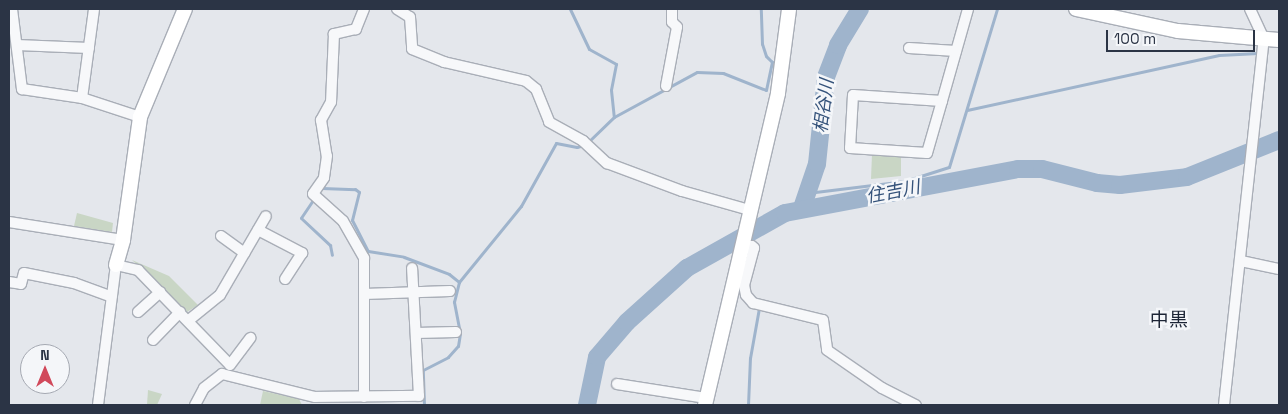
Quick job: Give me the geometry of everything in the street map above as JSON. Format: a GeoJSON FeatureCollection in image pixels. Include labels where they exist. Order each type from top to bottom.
{"type":"FeatureCollection","features":[{"type":"Feature","properties":{"kind":"street"},"geometry":{"type":"LineString","coordinates":[[12,9],[22,89],[82,98],[140,117]]}},
{"type":"Feature","properties":{"kind":"street"},"geometry":{"type":"LineString","coordinates":[[82,98],[94,9]]}},
{"type":"Feature","properties":{"kind":"street"},"geometry":{"type":"LineString","coordinates":[[98,405],[116,265],[123,240],[140,117],[185,9]]}},
{"type":"Feature","properties":{"kind":"street"},"geometry":{"type":"LineString","coordinates":[[364,9],[356,29],[334,34],[331,102],[320,120],[327,156],[324,178],[313,194],[343,221],[364,258],[364,397]]}},
{"type":"Feature","properties":{"kind":"street"},"geometry":{"type":"LineString","coordinates":[[397,9],[410,16],[412,49],[444,62],[526,81],[536,90],[550,122],[585,144],[619,169],[682,192],[749,210]]}},
{"type":"Feature","properties":{"kind":"street"},"geometry":{"type":"LineString","coordinates":[[666,86],[677,27],[672,22],[672,9]]}},
{"type":"Feature","properties":{"kind":"street"},"geometry":{"type":"LineString","coordinates":[[617,384],[706,402],[749,210],[778,93],[789,9]]}},
{"type":"Feature","properties":{"kind":"street"},"geometry":{"type":"LineString","coordinates":[[942,101],[853,95],[850,148],[927,154],[942,101],[956,51],[968,9]]}},
{"type":"Feature","properties":{"kind":"street"},"geometry":{"type":"LineString","coordinates":[[1076,9],[1178,31],[1279,40]]}},
{"type":"Feature","properties":{"kind":"street"},"geometry":{"type":"LineString","coordinates":[[1224,405],[1252,166],[1264,39],[1251,9]]}},
{"type":"Feature","properties":{"kind":"street"},"geometry":{"type":"LineString","coordinates":[[17,45],[89,48]]}},
{"type":"Feature","properties":{"kind":"street"},"geometry":{"type":"LineString","coordinates":[[909,48],[956,51]]}},
{"type":"Feature","properties":{"kind":"street"},"geometry":{"type":"LineString","coordinates":[[189,320],[220,295],[266,216]]}},
{"type":"Feature","properties":{"kind":"street"},"geometry":{"type":"LineString","coordinates":[[9,222],[123,240]]}},
{"type":"Feature","properties":{"kind":"street"},"geometry":{"type":"LineString","coordinates":[[258,230],[302,253],[285,279]]}},
{"type":"Feature","properties":{"kind":"street"},"geometry":{"type":"LineString","coordinates":[[221,236],[244,253]]}},
{"type":"Feature","properties":{"kind":"street"},"geometry":{"type":"LineString","coordinates":[[740,250],[752,246],[754,248],[744,284],[746,295],[753,304],[823,320],[827,350],[882,388],[916,405]]}},
{"type":"Feature","properties":{"kind":"street"},"geometry":{"type":"LineString","coordinates":[[1240,261],[1279,269]]}},
{"type":"Feature","properties":{"kind":"street"},"geometry":{"type":"LineString","coordinates":[[116,265],[138,270],[189,320],[230,365],[250,338]]}},
{"type":"Feature","properties":{"kind":"street"},"geometry":{"type":"LineString","coordinates":[[195,405],[204,388],[222,374],[314,401],[364,397],[420,396],[412,268]]}},
{"type":"Feature","properties":{"kind":"street"},"geometry":{"type":"LineString","coordinates":[[9,282],[21,284],[24,273],[74,283],[112,297]]}},
{"type":"Feature","properties":{"kind":"street"},"geometry":{"type":"LineString","coordinates":[[138,312],[160,292]]}},
{"type":"Feature","properties":{"kind":"street"},"geometry":{"type":"LineString","coordinates":[[364,294],[450,292]]}},
{"type":"Feature","properties":{"kind":"street"},"geometry":{"type":"LineString","coordinates":[[153,340],[180,312]]}},
{"type":"Feature","properties":{"kind":"street"},"geometry":{"type":"LineString","coordinates":[[416,333],[456,332]]}},
{"type":"Feature","properties":{"kind":"green space"},"geometry":{"type":"Polygon","coordinates":[[[872,154],[901,156],[901,176],[871,179],[872,154]]]}},
{"type":"Feature","properties":{"kind":"green space"},"geometry":{"type":"Polygon","coordinates":[[[77,213],[113,223],[112,232],[74,226],[77,213]]]}},
{"type":"Feature","properties":{"kind":"green space"},"geometry":{"type":"Polygon","coordinates":[[[132,260],[169,276],[198,305],[187,312],[132,260]]]}},
{"type":"Feature","properties":{"kind":"green space"},"geometry":{"type":"Polygon","coordinates":[[[148,390],[162,394],[157,405],[147,405],[148,390]]]}},
{"type":"Feature","properties":{"kind":"green space"},"geometry":{"type":"Polygon","coordinates":[[[263,391],[299,399],[302,405],[260,405],[263,391]]]}},
{"type":"Feature","properties":{"kind":"waterway"},"geometry":{"type":"LineString","coordinates":[[570,9],[589,49],[616,64],[611,90],[614,117]]}},
{"type":"Feature","properties":{"kind":"waterway"},"geometry":{"type":"LineString","coordinates":[[424,405],[423,370],[448,357],[458,346],[460,333],[454,302],[459,282],[521,206],[556,143],[577,147],[586,144],[614,117],[697,72],[723,73],[766,90],[772,62],[766,56],[762,44],[761,9]]}},
{"type":"Feature","properties":{"kind":"waterway","name":"相谷川"},"geometry":{"type":"LineString","coordinates":[[802,208],[817,164],[826,77],[838,45],[860,9]]}},
{"type":"Feature","properties":{"kind":"waterway"},"geometry":{"type":"LineString","coordinates":[[807,193],[905,181],[949,167],[997,9]]}},
{"type":"Feature","properties":{"kind":"waterway"},"geometry":{"type":"LineString","coordinates":[[967,110],[1219,55],[1258,53]]}},
{"type":"Feature","properties":{"kind":"waterway","name":"住吉川"},"geometry":{"type":"LineString","coordinates":[[587,405],[597,357],[627,322],[687,268],[785,213],[1018,169],[1042,169],[1097,183],[1120,185],[1187,177],[1279,140]]}},
{"type":"Feature","properties":{"kind":"waterway"},"geometry":{"type":"LineString","coordinates":[[322,188],[355,189],[359,192],[352,220],[368,251],[404,257],[449,274],[459,282]]}},
{"type":"Feature","properties":{"kind":"waterway"},"geometry":{"type":"LineString","coordinates":[[315,197],[301,218],[330,245],[332,255]]}},
{"type":"Feature","properties":{"kind":"waterway"},"geometry":{"type":"LineString","coordinates":[[748,405],[750,358],[759,308]]}},
{"type":"Feature","properties":{"kind":"district","name":"中黒"},"geometry":{"type":"Point","coordinates":[1169,320]}}]}
